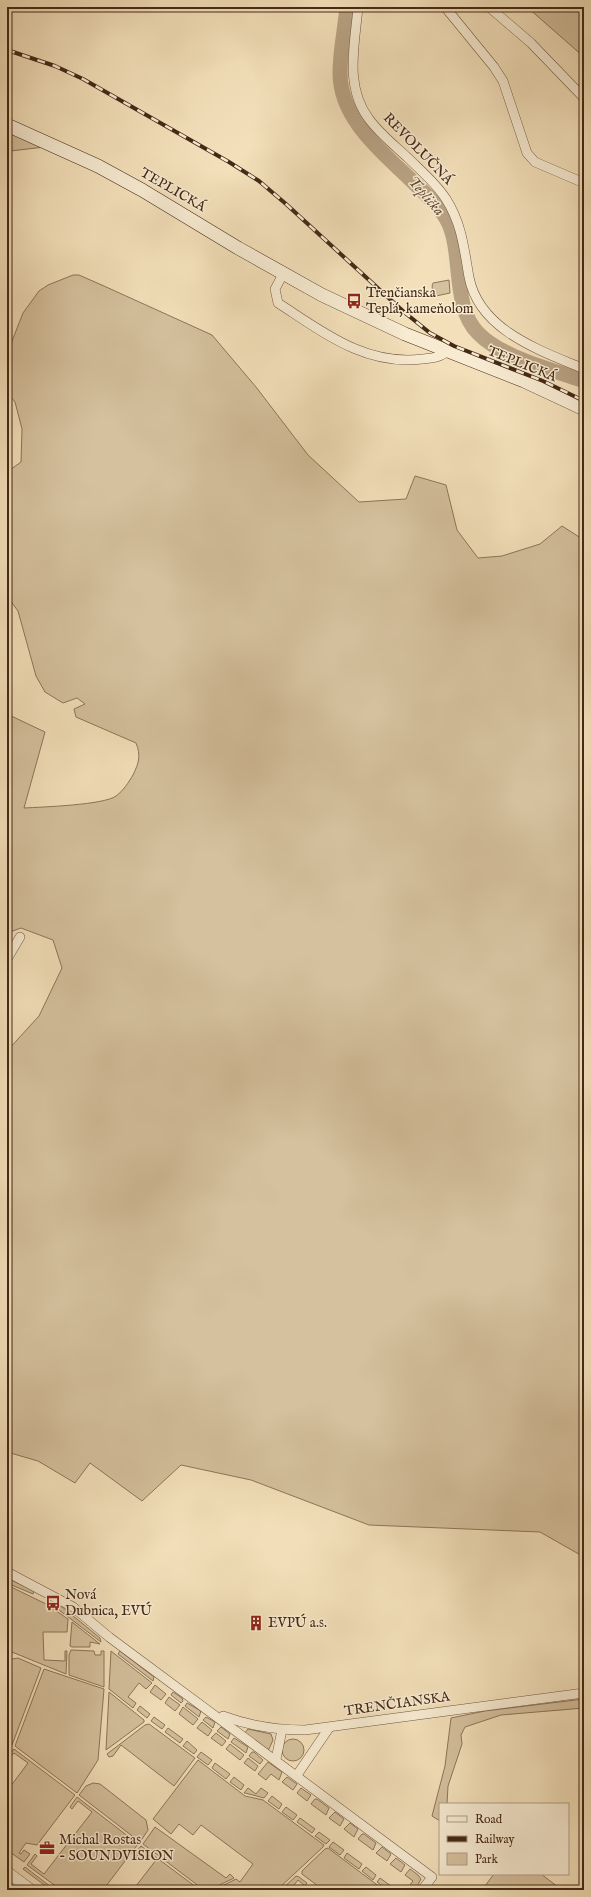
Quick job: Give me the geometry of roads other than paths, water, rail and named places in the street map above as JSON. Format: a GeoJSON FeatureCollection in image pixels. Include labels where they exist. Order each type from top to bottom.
{"type":"FeatureCollection","features":[{"type":"Feature","properties":{"kind":"main road","name":"TEPLICKÁ"},"geometry":{"type":"LineString","coordinates":[[7,125],[98,166],[142,190],[283,274],[362,315],[447,351],[524,381],[584,409]]}},
{"type":"Feature","properties":{"kind":"street","name":"REVOLUČNÁ"},"geometry":{"type":"LineString","coordinates":[[358,7],[352,72],[360,105],[369,119],[431,180],[446,198],[458,219],[463,235],[473,294],[481,308],[489,317],[515,336],[542,351],[584,369]]}},
{"type":"Feature","properties":{"kind":"street"},"geometry":{"type":"LineString","coordinates":[[445,7],[494,67],[503,81],[527,153],[535,162],[550,170],[584,183]]}},
{"type":"Feature","properties":{"kind":"street"},"geometry":{"type":"LineString","coordinates":[[489,7],[530,43],[584,98]]}},
{"type":"Feature","properties":{"kind":"street"},"geometry":{"type":"LineString","coordinates":[[283,274],[275,289],[278,303],[342,344],[361,352],[392,359],[417,359],[442,356],[447,351]]}},
{"type":"Feature","properties":{"kind":"street"},"geometry":{"type":"LineString","coordinates":[[7,958],[20,937]]}},
{"type":"Feature","properties":{"kind":"street","name":"TRENČIANSKA"},"geometry":{"type":"LineString","coordinates":[[7,1572],[73,1608],[432,1877],[422,1890]]}},
{"type":"Feature","properties":{"kind":"street","name":"TRENČIANSKA"},"geometry":{"type":"LineString","coordinates":[[214,1713],[253,1725],[282,1730],[305,1730],[584,1693]]}},
{"type":"Feature","properties":{"kind":"street"},"geometry":{"type":"LineString","coordinates":[[297,1775],[329,1728]]}},
{"type":"Feature","properties":{"kind":"street"},"geometry":{"type":"LineString","coordinates":[[276,1759],[282,1730]]}},
{"type":"Feature","properties":{"kind":"street"},"geometry":{"type":"LineString","coordinates":[[7,1872],[31,1890]]}},
{"type":"Feature","properties":{"kind":"waterway","name":"Teplička"},"geometry":{"type":"LineString","coordinates":[[347,7],[340,65],[342,89],[347,104],[354,119],[374,144],[431,200],[446,217],[456,251],[464,310],[470,322],[478,333],[488,342],[513,356],[584,381]]}},
{"type":"Feature","properties":{"kind":"railway"},"geometry":{"type":"LineString","coordinates":[[7,50],[55,66],[83,79],[229,162],[259,181],[404,312],[430,333],[454,346],[543,381],[584,401]]}},
{"type":"Feature","properties":{"kind":"place","name":"Trenčianska Teplá, kameňolom"},"geometry":{"type":"Point","coordinates":[354,301]}},
{"type":"Feature","properties":{"kind":"place","name":"Nová Dubnica, EVÚ"},"geometry":{"type":"Point","coordinates":[53,1603]}},
{"type":"Feature","properties":{"kind":"place","name":"EVPÚ a.s."},"geometry":{"type":"Point","coordinates":[256,1623]}},
{"type":"Feature","properties":{"kind":"place","name":"Michal Rostas - SOUNDVISION"},"geometry":{"type":"Point","coordinates":[47,1848]}}]}
